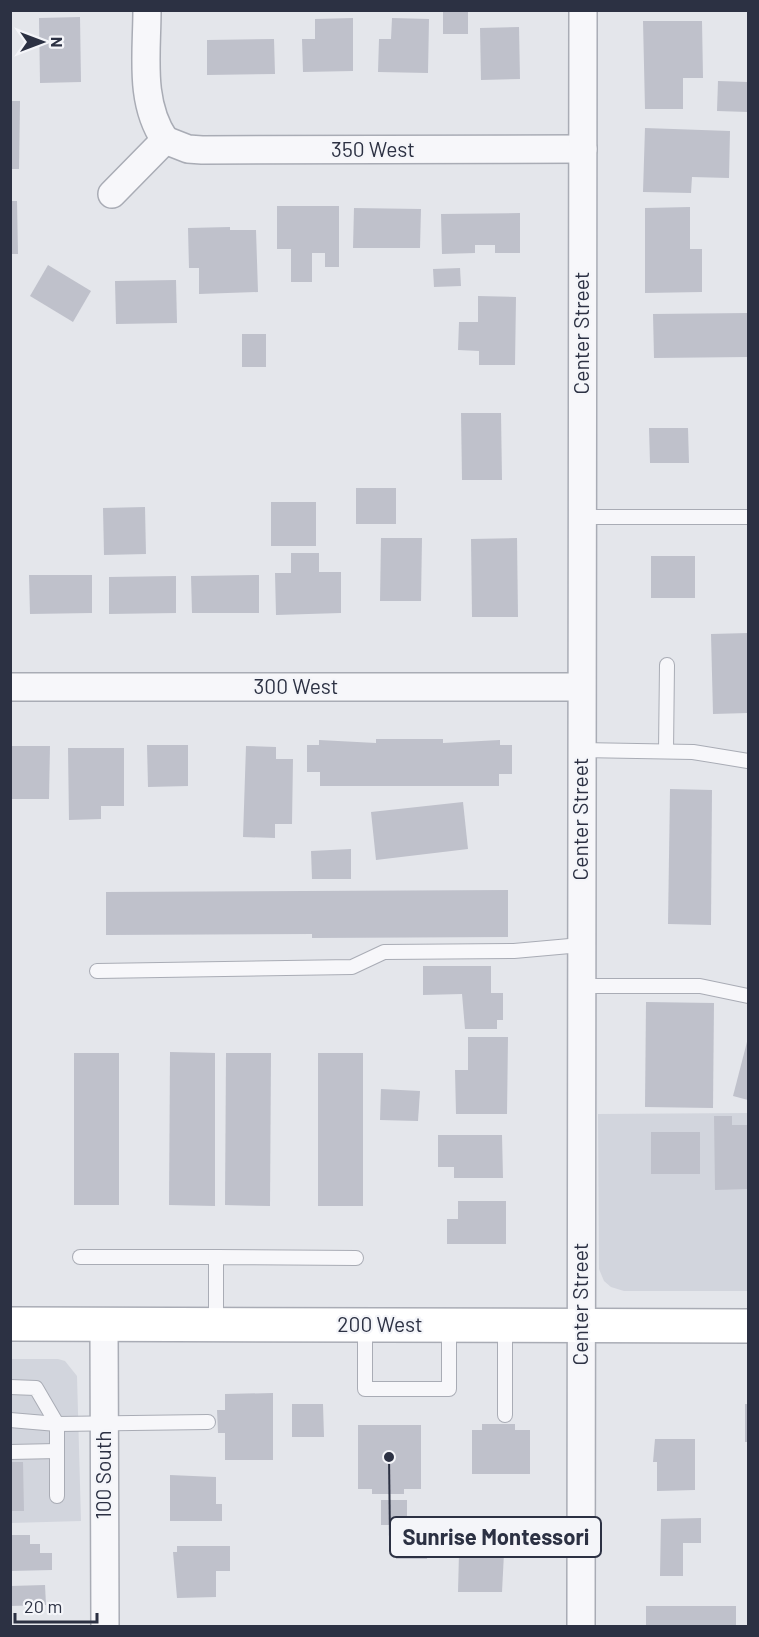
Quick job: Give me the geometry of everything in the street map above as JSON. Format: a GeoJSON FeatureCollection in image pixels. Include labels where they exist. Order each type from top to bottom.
{"type":"FeatureCollection","features":[{"type":"Feature","properties":{"kind":"main road","name":"200 West"},"geometry":{"type":"LineString","coordinates":[[10,1324],[748,1326]]}},
{"type":"Feature","properties":{"kind":"street"},"geometry":{"type":"LineString","coordinates":[[112,194],[165,140],[155,125],[149,107],[147,10]]}},
{"type":"Feature","properties":{"kind":"street","name":"Center Street"},"geometry":{"type":"LineString","coordinates":[[581,1626],[583,10]]}},
{"type":"Feature","properties":{"kind":"street","name":"350 West"},"geometry":{"type":"LineString","coordinates":[[165,140],[188,149],[202,150],[583,149]]}},
{"type":"Feature","properties":{"kind":"street","name":"300 West"},"geometry":{"type":"LineString","coordinates":[[10,687],[581,687]]}},
{"type":"Feature","properties":{"kind":"street","name":"100 South"},"geometry":{"type":"LineString","coordinates":[[104,1324],[105,1626]]}},
{"type":"Feature","properties":{"kind":"lane"},"geometry":{"type":"LineString","coordinates":[[582,517],[748,517]]}},
{"type":"Feature","properties":{"kind":"lane"},"geometry":{"type":"LineString","coordinates":[[666,751],[667,665]]}},
{"type":"Feature","properties":{"kind":"lane"},"geometry":{"type":"LineString","coordinates":[[581,750],[713,754],[748,761]]}},
{"type":"Feature","properties":{"kind":"lane"},"geometry":{"type":"LineString","coordinates":[[97,971],[352,967],[384,952],[514,951],[581,945]]}},
{"type":"Feature","properties":{"kind":"lane"},"geometry":{"type":"LineString","coordinates":[[580,986],[700,986],[748,996]]}},
{"type":"Feature","properties":{"kind":"lane"},"geometry":{"type":"LineString","coordinates":[[80,1257],[356,1258]]}},
{"type":"Feature","properties":{"kind":"lane"},"geometry":{"type":"LineString","coordinates":[[216,1257],[216,1324]]}},
{"type":"Feature","properties":{"kind":"lane"},"geometry":{"type":"LineString","coordinates":[[365,1325],[365,1389],[449,1389],[449,1325]]}},
{"type":"Feature","properties":{"kind":"lane"},"geometry":{"type":"LineString","coordinates":[[505,1325],[506,1415]]}},
{"type":"Feature","properties":{"kind":"lane"},"geometry":{"type":"LineString","coordinates":[[10,1388],[36,1388],[57,1424],[57,1496]]}},
{"type":"Feature","properties":{"kind":"lane"},"geometry":{"type":"LineString","coordinates":[[10,1420],[57,1424],[208,1422]]}},
{"type":"Feature","properties":{"kind":"lane"},"geometry":{"type":"LineString","coordinates":[[10,1452],[57,1451]]}},
{"type":"Feature","properties":{"kind":"shaded area"},"geometry":{"type":"Polygon","coordinates":[[[748,1113],[748,1291],[624,1291],[611,1287],[604,1281],[599,1269],[598,1114],[748,1113]]]}},
{"type":"Feature","properties":{"kind":"shaded area"},"geometry":{"type":"Polygon","coordinates":[[[10,1359],[58,1359],[65,1361],[77,1376],[81,1521],[11,1523],[10,1359]]]}},
{"type":"Feature","properties":{"kind":"building"},"geometry":{"type":"Polygon","coordinates":[[[443,10],[468,10],[468,34],[443,34],[443,10]]]}},
{"type":"Feature","properties":{"kind":"building"},"geometry":{"type":"Polygon","coordinates":[[[80,17],[81,82],[40,83],[39,18],[80,17]]]}},
{"type":"Feature","properties":{"kind":"building"},"geometry":{"type":"Polygon","coordinates":[[[353,18],[353,71],[303,72],[302,39],[315,39],[315,19],[353,18]]]}},
{"type":"Feature","properties":{"kind":"building"},"geometry":{"type":"Polygon","coordinates":[[[392,18],[429,19],[428,73],[378,72],[379,39],[391,39],[392,18]]]}},
{"type":"Feature","properties":{"kind":"building"},"geometry":{"type":"Polygon","coordinates":[[[643,21],[702,21],[703,78],[683,78],[683,109],[645,109],[643,21]]]}},
{"type":"Feature","properties":{"kind":"building"},"geometry":{"type":"Polygon","coordinates":[[[519,27],[520,79],[481,80],[480,28],[519,27]]]}},
{"type":"Feature","properties":{"kind":"building"},"geometry":{"type":"Polygon","coordinates":[[[274,39],[275,74],[207,75],[207,40],[274,39]]]}},
{"type":"Feature","properties":{"kind":"building"},"geometry":{"type":"Polygon","coordinates":[[[718,81],[748,82],[748,112],[717,111],[718,81]]]}},
{"type":"Feature","properties":{"kind":"building"},"geometry":{"type":"Polygon","coordinates":[[[10,101],[20,101],[19,169],[10,169],[10,101]]]}},
{"type":"Feature","properties":{"kind":"building"},"geometry":{"type":"Polygon","coordinates":[[[645,128],[730,131],[729,178],[692,177],[691,193],[643,192],[645,128]]]}},
{"type":"Feature","properties":{"kind":"building"},"geometry":{"type":"Polygon","coordinates":[[[10,201],[17,201],[18,254],[10,254],[10,201]]]}},
{"type":"Feature","properties":{"kind":"building"},"geometry":{"type":"Polygon","coordinates":[[[277,206],[339,206],[339,267],[325,267],[325,253],[312,253],[312,282],[291,282],[291,249],[277,249],[277,206]]]}},
{"type":"Feature","properties":{"kind":"building"},"geometry":{"type":"Polygon","coordinates":[[[690,207],[690,249],[702,249],[702,292],[645,293],[645,208],[690,207]]]}},
{"type":"Feature","properties":{"kind":"building"},"geometry":{"type":"Polygon","coordinates":[[[354,208],[421,209],[420,248],[353,248],[354,208]]]}},
{"type":"Feature","properties":{"kind":"building"},"geometry":{"type":"Polygon","coordinates":[[[520,213],[520,253],[495,253],[495,245],[475,245],[475,253],[442,254],[441,214],[520,213]]]}},
{"type":"Feature","properties":{"kind":"building"},"geometry":{"type":"Polygon","coordinates":[[[230,227],[230,230],[256,230],[258,292],[199,294],[199,268],[189,268],[188,228],[230,227]]]}},
{"type":"Feature","properties":{"kind":"building"},"geometry":{"type":"Polygon","coordinates":[[[48,265],[91,291],[73,322],[30,296],[48,265]]]}},
{"type":"Feature","properties":{"kind":"building"},"geometry":{"type":"Polygon","coordinates":[[[460,268],[461,286],[434,287],[433,269],[460,268]]]}},
{"type":"Feature","properties":{"kind":"building"},"geometry":{"type":"Polygon","coordinates":[[[176,280],[177,323],[116,324],[115,281],[176,280]]]}},
{"type":"Feature","properties":{"kind":"building"},"geometry":{"type":"Polygon","coordinates":[[[478,296],[516,297],[515,365],[479,365],[479,351],[458,350],[459,322],[478,322],[478,296]]]}},
{"type":"Feature","properties":{"kind":"building"},"geometry":{"type":"Polygon","coordinates":[[[748,313],[748,357],[654,358],[653,314],[748,313]]]}},
{"type":"Feature","properties":{"kind":"building"},"geometry":{"type":"Polygon","coordinates":[[[242,334],[266,334],[266,367],[242,367],[242,334]]]}},
{"type":"Feature","properties":{"kind":"building"},"geometry":{"type":"Polygon","coordinates":[[[461,413],[501,413],[502,480],[462,480],[461,413]]]}},
{"type":"Feature","properties":{"kind":"building"},"geometry":{"type":"Polygon","coordinates":[[[649,428],[688,428],[689,463],[650,463],[649,428]]]}},
{"type":"Feature","properties":{"kind":"building"},"geometry":{"type":"Polygon","coordinates":[[[356,488],[396,488],[396,524],[356,524],[356,488]]]}},
{"type":"Feature","properties":{"kind":"building"},"geometry":{"type":"Polygon","coordinates":[[[271,502],[316,502],[316,546],[271,546],[271,502]]]}},
{"type":"Feature","properties":{"kind":"building"},"geometry":{"type":"Polygon","coordinates":[[[145,507],[146,554],[104,555],[103,508],[145,507]]]}},
{"type":"Feature","properties":{"kind":"building"},"geometry":{"type":"Polygon","coordinates":[[[381,538],[422,538],[421,601],[380,601],[381,538]]]}},
{"type":"Feature","properties":{"kind":"building"},"geometry":{"type":"Polygon","coordinates":[[[517,538],[518,617],[472,617],[471,539],[517,538]]]}},
{"type":"Feature","properties":{"kind":"building"},"geometry":{"type":"Polygon","coordinates":[[[291,553],[319,553],[319,572],[341,572],[341,613],[276,615],[275,573],[291,573],[291,553]]]}},
{"type":"Feature","properties":{"kind":"building"},"geometry":{"type":"Polygon","coordinates":[[[651,556],[695,556],[695,598],[651,598],[651,556]]]}},
{"type":"Feature","properties":{"kind":"building"},"geometry":{"type":"Polygon","coordinates":[[[29,575],[92,575],[92,613],[30,614],[29,575]]]}},
{"type":"Feature","properties":{"kind":"building"},"geometry":{"type":"Polygon","coordinates":[[[259,575],[259,613],[192,613],[191,576],[259,575]]]}},
{"type":"Feature","properties":{"kind":"building"},"geometry":{"type":"Polygon","coordinates":[[[176,576],[176,613],[109,614],[109,577],[176,576]]]}},
{"type":"Feature","properties":{"kind":"building"},"geometry":{"type":"Polygon","coordinates":[[[748,633],[748,713],[713,714],[711,634],[748,633]]]}},
{"type":"Feature","properties":{"kind":"building"},"geometry":{"type":"Polygon","coordinates":[[[376,739],[443,739],[443,743],[500,740],[500,745],[512,745],[512,774],[499,774],[499,786],[320,786],[320,772],[307,772],[307,745],[319,745],[319,740],[376,743],[376,739]]]}},
{"type":"Feature","properties":{"kind":"building"},"geometry":{"type":"Polygon","coordinates":[[[147,745],[188,745],[188,786],[148,787],[147,745]]]}},
{"type":"Feature","properties":{"kind":"building"},"geometry":{"type":"Polygon","coordinates":[[[10,746],[50,746],[49,799],[10,799],[10,746]]]}},
{"type":"Feature","properties":{"kind":"building"},"geometry":{"type":"Polygon","coordinates":[[[246,746],[276,747],[276,759],[293,759],[292,824],[275,824],[275,838],[243,837],[246,746]]]}},
{"type":"Feature","properties":{"kind":"building"},"geometry":{"type":"Polygon","coordinates":[[[68,748],[124,748],[124,806],[101,806],[101,819],[69,820],[68,748]]]}},
{"type":"Feature","properties":{"kind":"building"},"geometry":{"type":"Polygon","coordinates":[[[670,789],[712,790],[711,925],[668,924],[670,789]]]}},
{"type":"Feature","properties":{"kind":"building"},"geometry":{"type":"Polygon","coordinates":[[[463,802],[468,849],[376,860],[371,812],[463,802]]]}},
{"type":"Feature","properties":{"kind":"building"},"geometry":{"type":"Polygon","coordinates":[[[351,849],[351,879],[312,879],[311,851],[351,849]]]}},
{"type":"Feature","properties":{"kind":"building"},"geometry":{"type":"Polygon","coordinates":[[[508,890],[508,937],[312,938],[312,934],[106,935],[106,892],[508,890]]]}},
{"type":"Feature","properties":{"kind":"building"},"geometry":{"type":"Polygon","coordinates":[[[423,966],[491,966],[491,993],[503,993],[503,1020],[497,1020],[497,1029],[465,1029],[462,994],[423,995],[423,966]]]}},
{"type":"Feature","properties":{"kind":"building"},"geometry":{"type":"Polygon","coordinates":[[[646,1002],[714,1003],[713,1108],[645,1107],[646,1002]]]}},
{"type":"Feature","properties":{"kind":"building"},"geometry":{"type":"Polygon","coordinates":[[[468,1037],[508,1037],[507,1114],[456,1114],[455,1070],[468,1070],[468,1037]]]}},
{"type":"Feature","properties":{"kind":"building"},"geometry":{"type":"Polygon","coordinates":[[[748,1038],[748,1100],[733,1096],[748,1038]]]}},
{"type":"Feature","properties":{"kind":"building"},"geometry":{"type":"Polygon","coordinates":[[[170,1052],[215,1053],[215,1206],[169,1205],[170,1052]]]}},
{"type":"Feature","properties":{"kind":"building"},"geometry":{"type":"Polygon","coordinates":[[[74,1053],[119,1053],[119,1205],[74,1205],[74,1053]]]}},
{"type":"Feature","properties":{"kind":"building"},"geometry":{"type":"Polygon","coordinates":[[[226,1053],[271,1053],[270,1206],[225,1205],[226,1053]]]}},
{"type":"Feature","properties":{"kind":"building"},"geometry":{"type":"Polygon","coordinates":[[[318,1053],[363,1053],[363,1206],[318,1206],[318,1053]]]}},
{"type":"Feature","properties":{"kind":"building"},"geometry":{"type":"Polygon","coordinates":[[[381,1089],[420,1091],[418,1121],[380,1120],[381,1089]]]}},
{"type":"Feature","properties":{"kind":"building"},"geometry":{"type":"Polygon","coordinates":[[[714,1116],[732,1116],[732,1125],[748,1125],[748,1189],[715,1190],[714,1116]]]}},
{"type":"Feature","properties":{"kind":"building"},"geometry":{"type":"Polygon","coordinates":[[[651,1132],[700,1132],[700,1174],[651,1174],[651,1132]]]}},
{"type":"Feature","properties":{"kind":"building"},"geometry":{"type":"Polygon","coordinates":[[[438,1135],[502,1135],[503,1178],[454,1178],[454,1167],[438,1167],[438,1135]]]}},
{"type":"Feature","properties":{"kind":"building"},"geometry":{"type":"Polygon","coordinates":[[[458,1201],[506,1201],[506,1244],[447,1244],[447,1219],[458,1219],[458,1201]]]}},
{"type":"Feature","properties":{"kind":"building"},"geometry":{"type":"Polygon","coordinates":[[[273,1393],[273,1460],[225,1460],[225,1433],[218,1433],[217,1410],[225,1410],[225,1394],[273,1393]]]}},
{"type":"Feature","properties":{"kind":"building"},"geometry":{"type":"Polygon","coordinates":[[[292,1404],[323,1404],[324,1437],[292,1437],[292,1404]]]}},
{"type":"Feature","properties":{"kind":"building"},"geometry":{"type":"Polygon","coordinates":[[[745,1404],[748,1404],[748,1442],[745,1442],[745,1404]]]}},
{"type":"Feature","properties":{"kind":"building"},"geometry":{"type":"Polygon","coordinates":[[[482,1424],[515,1424],[515,1430],[530,1430],[530,1474],[472,1474],[472,1430],[482,1430],[482,1424]]]}},
{"type":"Feature","properties":{"kind":"building"},"geometry":{"type":"Polygon","coordinates":[[[358,1425],[421,1425],[421,1489],[404,1489],[404,1494],[372,1494],[372,1489],[358,1489],[358,1425]]]}},
{"type":"Feature","properties":{"kind":"building"},"geometry":{"type":"Polygon","coordinates":[[[655,1439],[695,1439],[695,1490],[657,1491],[657,1462],[653,1462],[655,1439]]]}},
{"type":"Feature","properties":{"kind":"building"},"geometry":{"type":"Polygon","coordinates":[[[10,1462],[23,1462],[24,1511],[10,1511],[10,1462]]]}},
{"type":"Feature","properties":{"kind":"building"},"geometry":{"type":"Polygon","coordinates":[[[170,1475],[216,1477],[216,1504],[222,1504],[222,1521],[170,1521],[170,1475]]]}},
{"type":"Feature","properties":{"kind":"building"},"geometry":{"type":"Polygon","coordinates":[[[381,1500],[407,1500],[407,1525],[381,1525],[381,1500]]]}},
{"type":"Feature","properties":{"kind":"building"},"geometry":{"type":"Polygon","coordinates":[[[701,1518],[701,1543],[683,1543],[683,1576],[660,1576],[661,1519],[701,1518]]]}},
{"type":"Feature","properties":{"kind":"building"},"geometry":{"type":"Polygon","coordinates":[[[427,1533],[427,1559],[396,1559],[396,1534],[427,1533]]]}},
{"type":"Feature","properties":{"kind":"building"},"geometry":{"type":"Polygon","coordinates":[[[10,1535],[30,1535],[30,1544],[40,1544],[40,1553],[52,1553],[52,1570],[10,1571],[10,1535]]]}},
{"type":"Feature","properties":{"kind":"building"},"geometry":{"type":"Polygon","coordinates":[[[177,1546],[230,1546],[230,1571],[216,1571],[216,1597],[177,1598],[173,1552],[177,1552],[177,1546]]]}},
{"type":"Feature","properties":{"kind":"building"},"geometry":{"type":"Polygon","coordinates":[[[459,1553],[504,1553],[502,1592],[458,1592],[459,1553]]]}},
{"type":"Feature","properties":{"kind":"building"},"geometry":{"type":"Polygon","coordinates":[[[45,1585],[46,1605],[10,1606],[10,1586],[45,1585]]]}},
{"type":"Feature","properties":{"kind":"building"},"geometry":{"type":"Polygon","coordinates":[[[646,1606],[736,1606],[736,1626],[646,1626],[646,1606]]]}},
{"type":"Feature","properties":{"kind":"place","name":"Sunrise Montessori"},"geometry":{"type":"Point","coordinates":[389,1457]}}]}
